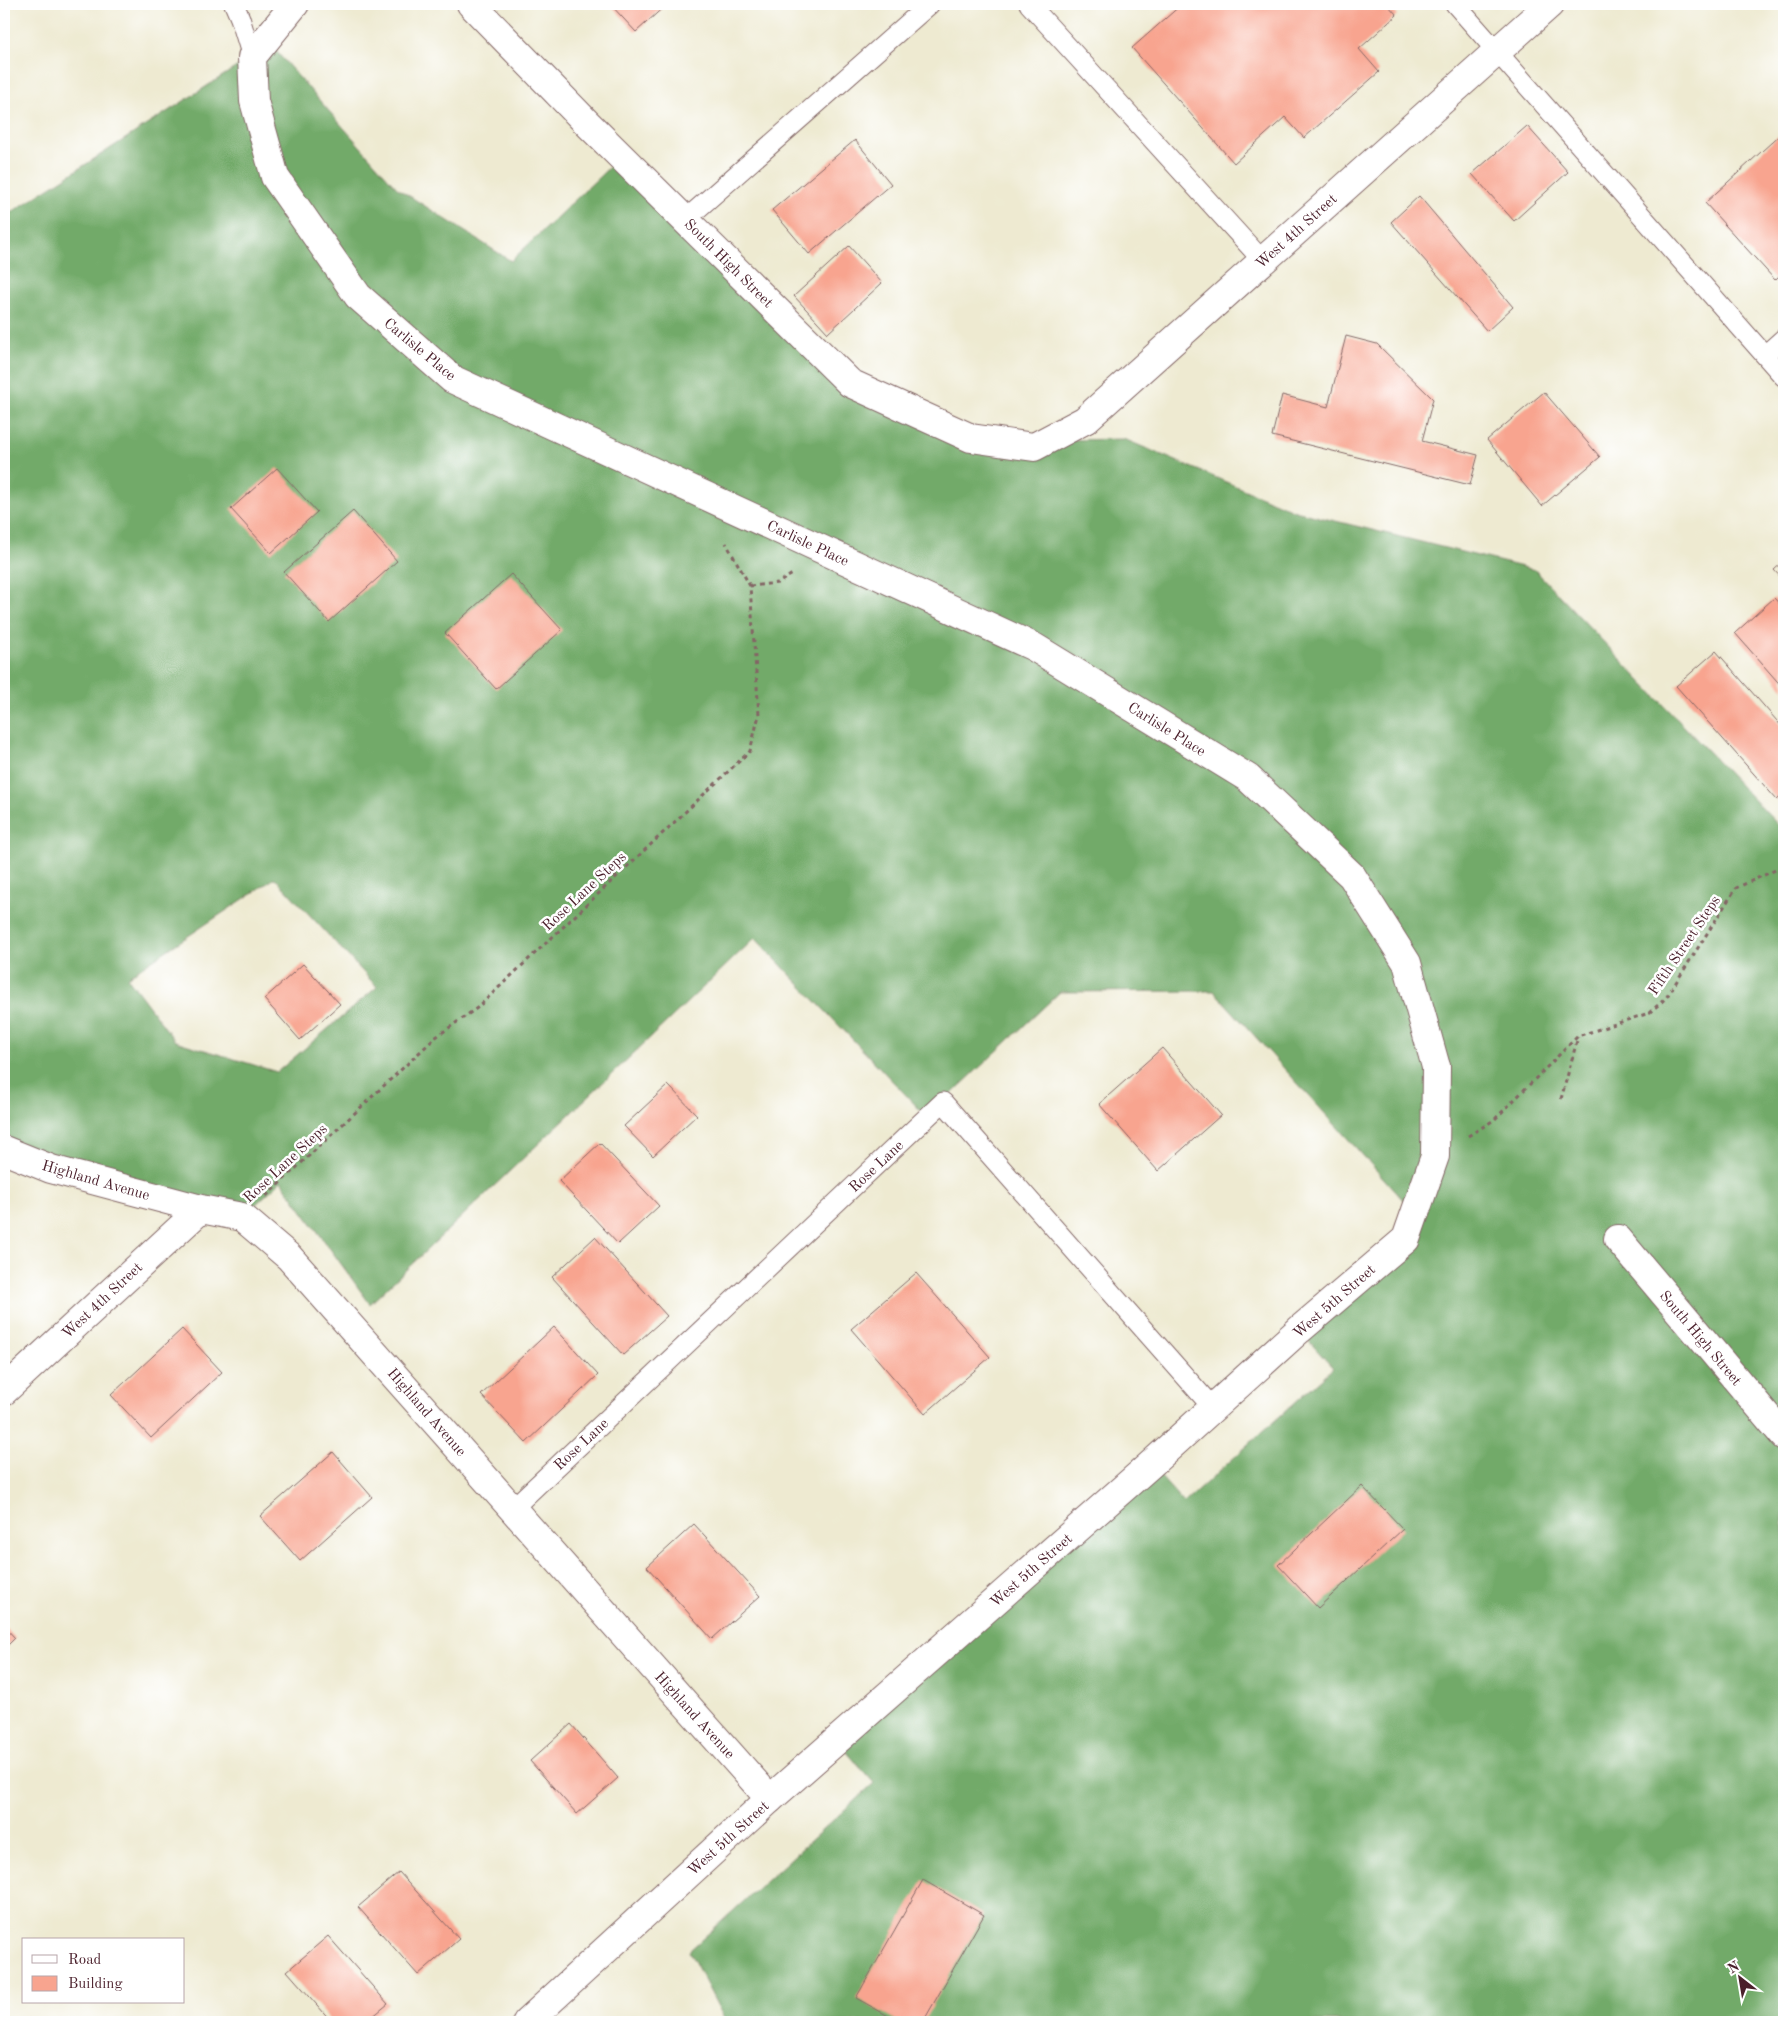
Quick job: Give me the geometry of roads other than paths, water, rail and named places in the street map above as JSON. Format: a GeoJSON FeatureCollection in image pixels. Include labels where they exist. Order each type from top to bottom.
{"type":"FeatureCollection","features":[{"type":"Feature","properties":{"kind":"street"},"geometry":{"type":"LineString","coordinates":[[252,57],[295,4]]}},
{"type":"Feature","properties":{"kind":"street","name":"South High Street"},"geometry":{"type":"LineString","coordinates":[[471,4],[586,122],[850,383],[971,438],[1034,447]]}},
{"type":"Feature","properties":{"kind":"street","name":"West 4th Street"},"geometry":{"type":"LineString","coordinates":[[1034,447],[1086,420],[1550,4]]}},
{"type":"Feature","properties":{"kind":"street","name":"Carlisle Place"},"geometry":{"type":"LineString","coordinates":[[252,57],[254,101],[275,177],[358,296],[452,379],[1034,647],[1248,778],[1352,876],[1407,963],[1436,1067]]}},
{"type":"Feature","properties":{"kind":"street","name":"West 5th Street"},"geometry":{"type":"LineString","coordinates":[[527,2022],[770,1800],[1299,1330],[1406,1239],[1435,1156],[1436,1067]]}},
{"type":"Feature","properties":{"kind":"street","name":"Highland Avenue"},"geometry":{"type":"LineString","coordinates":[[4,1150],[52,1169],[201,1209],[242,1217],[289,1256],[770,1800]]}},
{"type":"Feature","properties":{"kind":"street","name":"West 4th Street"},"geometry":{"type":"LineString","coordinates":[[4,1391],[201,1209]]}},
{"type":"Feature","properties":{"kind":"street","name":"South High Street"},"geometry":{"type":"LineString","coordinates":[[1618,1239],[1784,1436]]}},
{"type":"Feature","properties":{"kind":"lane"},"geometry":{"type":"LineString","coordinates":[[234,4],[252,57]]}},
{"type":"Feature","properties":{"kind":"lane"},"geometry":{"type":"LineString","coordinates":[[685,220],[930,4]]}},
{"type":"Feature","properties":{"kind":"lane"},"geometry":{"type":"LineString","coordinates":[[1029,4],[1263,261]]}},
{"type":"Feature","properties":{"kind":"lane"},"geometry":{"type":"LineString","coordinates":[[1455,4],[1784,377]]}},
{"type":"Feature","properties":{"kind":"lane"},"geometry":{"type":"LineString","coordinates":[[1765,355],[1784,338]]}},
{"type":"Feature","properties":{"kind":"lane","name":"Rose Lane"},"geometry":{"type":"LineString","coordinates":[[512,1509],[943,1102],[1213,1408]]}}]}
